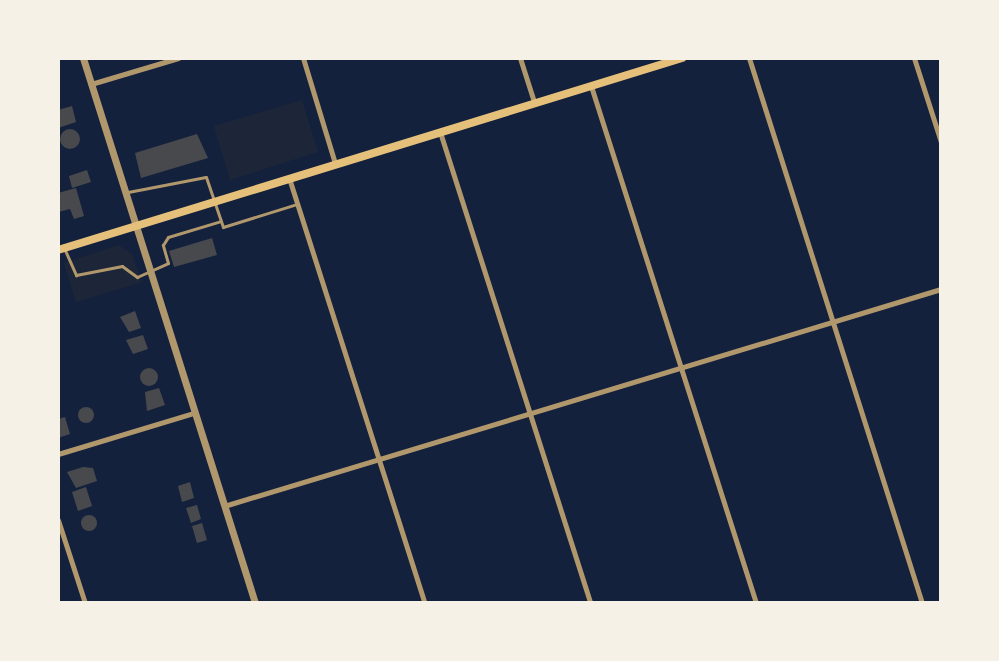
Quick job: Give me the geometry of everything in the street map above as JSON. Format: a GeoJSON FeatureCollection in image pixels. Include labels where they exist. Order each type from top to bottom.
{"type":"FeatureCollection","features":[{"type":"Feature","properties":{"kind":"main road"},"geometry":{"type":"LineString","coordinates":[[61,249],[682,58]]}},
{"type":"Feature","properties":{"kind":"street"},"geometry":{"type":"LineString","coordinates":[[83,58],[255,603]]}},
{"type":"Feature","properties":{"kind":"street"},"geometry":{"type":"LineString","coordinates":[[91,84],[178,58]]}},
{"type":"Feature","properties":{"kind":"street"},"geometry":{"type":"LineString","coordinates":[[303,58],[335,163]]}},
{"type":"Feature","properties":{"kind":"street"},"geometry":{"type":"LineString","coordinates":[[520,58],[534,102]]}},
{"type":"Feature","properties":{"kind":"street"},"geometry":{"type":"LineString","coordinates":[[749,58],[922,603]]}},
{"type":"Feature","properties":{"kind":"street"},"geometry":{"type":"LineString","coordinates":[[914,58],[941,142]]}},
{"type":"Feature","properties":{"kind":"street"},"geometry":{"type":"LineString","coordinates":[[591,85],[756,603]]}},
{"type":"Feature","properties":{"kind":"street"},"geometry":{"type":"LineString","coordinates":[[440,131],[590,603]]}},
{"type":"Feature","properties":{"kind":"street"},"geometry":{"type":"LineString","coordinates":[[289,177],[425,603]]}},
{"type":"Feature","properties":{"kind":"street"},"geometry":{"type":"LineString","coordinates":[[224,506],[941,289]]}},
{"type":"Feature","properties":{"kind":"street"},"geometry":{"type":"LineString","coordinates":[[58,454],[194,413]]}},
{"type":"Feature","properties":{"kind":"street"},"geometry":{"type":"LineString","coordinates":[[58,520],[85,603]]}},
{"type":"Feature","properties":{"kind":"lane"},"geometry":{"type":"LineString","coordinates":[[125,193],[200,174],[206,177],[223,227],[297,204]]}},
{"type":"Feature","properties":{"kind":"lane"},"geometry":{"type":"LineString","coordinates":[[61,249],[76,275],[122,266],[133,276],[150,273],[168,263],[163,245],[168,237],[221,221]]}},
{"type":"Feature","properties":{"kind":"shaded area"},"geometry":{"type":"Polygon","coordinates":[[[302,100],[318,152],[230,180],[214,126],[302,100]]]}},
{"type":"Feature","properties":{"kind":"shaded area"},"geometry":{"type":"Polygon","coordinates":[[[119,245],[132,254],[142,282],[76,302],[64,263],[119,245]]]}},
{"type":"Feature","properties":{"kind":"building"},"geometry":{"type":"Polygon","coordinates":[[[72,106],[76,122],[58,128],[58,110],[72,106]]]}},
{"type":"Feature","properties":{"kind":"building"},"geometry":{"type":"Polygon","coordinates":[[[66,129],[74,129],[80,139],[74,149],[66,149],[60,143],[60,135],[66,129]]]}},
{"type":"Feature","properties":{"kind":"building"},"geometry":{"type":"Polygon","coordinates":[[[197,134],[208,158],[141,178],[135,153],[197,134]]]}},
{"type":"Feature","properties":{"kind":"building"},"geometry":{"type":"Polygon","coordinates":[[[87,170],[91,182],[72,188],[69,176],[87,170]]]}},
{"type":"Feature","properties":{"kind":"building"},"geometry":{"type":"Polygon","coordinates":[[[76,188],[84,216],[74,219],[70,209],[58,212],[58,193],[76,188]]]}},
{"type":"Feature","properties":{"kind":"building"},"geometry":{"type":"Polygon","coordinates":[[[212,238],[217,255],[174,267],[169,251],[212,238]]]}},
{"type":"Feature","properties":{"kind":"building"},"geometry":{"type":"Polygon","coordinates":[[[135,311],[141,328],[129,332],[120,317],[135,311]]]}},
{"type":"Feature","properties":{"kind":"building"},"geometry":{"type":"Polygon","coordinates":[[[143,335],[148,349],[133,354],[126,340],[143,335]]]}},
{"type":"Feature","properties":{"kind":"building"},"geometry":{"type":"Polygon","coordinates":[[[149,368],[158,377],[149,386],[140,377],[149,368]]]}},
{"type":"Feature","properties":{"kind":"building"},"geometry":{"type":"Polygon","coordinates":[[[159,388],[165,405],[147,411],[145,392],[159,388]]]}},
{"type":"Feature","properties":{"kind":"building"},"geometry":{"type":"Polygon","coordinates":[[[83,407],[89,407],[94,415],[92,421],[83,423],[78,418],[78,412],[83,407]]]}},
{"type":"Feature","properties":{"kind":"building"},"geometry":{"type":"Polygon","coordinates":[[[65,417],[70,434],[58,438],[58,419],[65,417]]]}},
{"type":"Feature","properties":{"kind":"building"},"geometry":{"type":"Polygon","coordinates":[[[83,467],[93,468],[97,481],[76,488],[67,472],[83,467]]]}},
{"type":"Feature","properties":{"kind":"building"},"geometry":{"type":"Polygon","coordinates":[[[190,482],[194,498],[182,502],[178,486],[190,482]]]}},
{"type":"Feature","properties":{"kind":"building"},"geometry":{"type":"Polygon","coordinates":[[[86,487],[92,506],[78,511],[72,492],[86,487]]]}},
{"type":"Feature","properties":{"kind":"building"},"geometry":{"type":"Polygon","coordinates":[[[197,505],[201,519],[191,523],[186,508],[197,505]]]}},
{"type":"Feature","properties":{"kind":"building"},"geometry":{"type":"Polygon","coordinates":[[[86,515],[92,515],[97,523],[95,529],[86,531],[81,526],[81,520],[86,515]]]}},
{"type":"Feature","properties":{"kind":"building"},"geometry":{"type":"Polygon","coordinates":[[[202,523],[207,540],[197,543],[192,526],[202,523]]]}}]}
